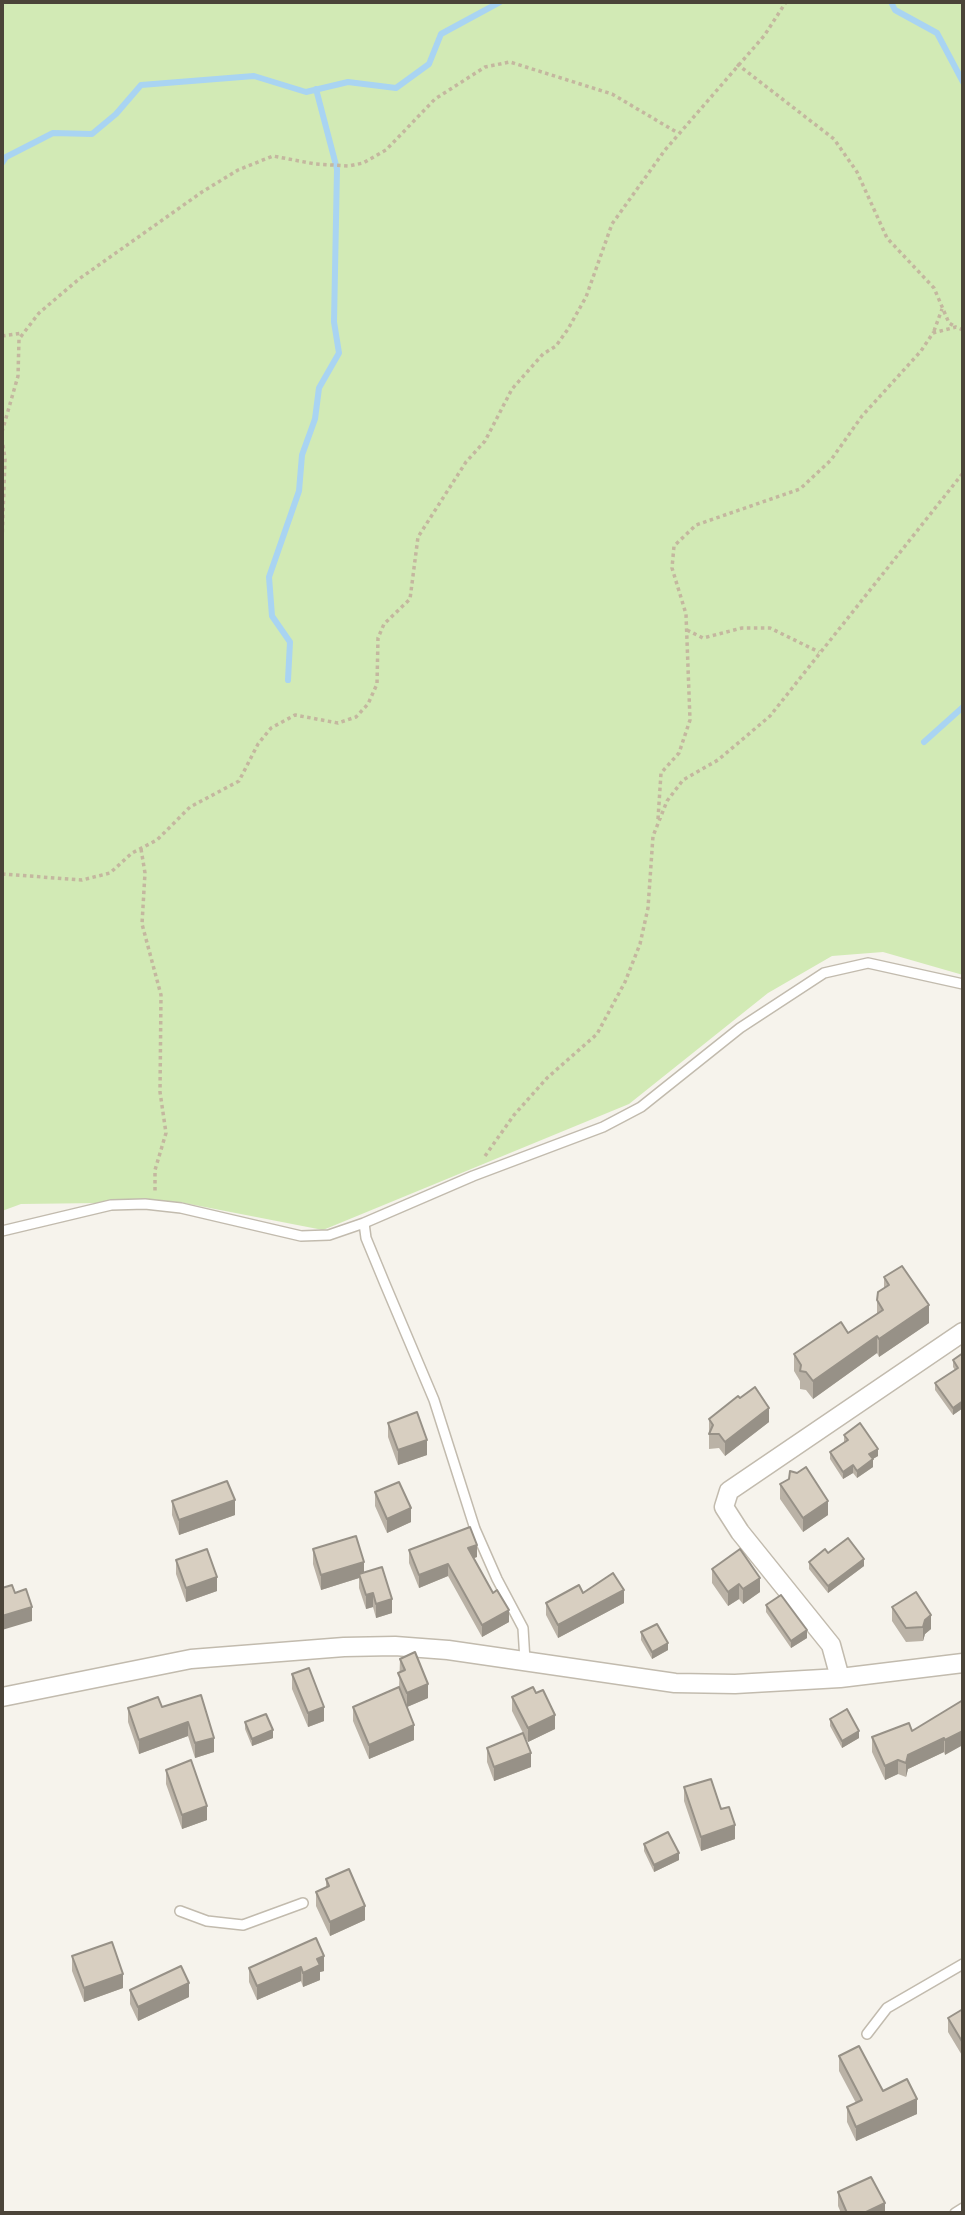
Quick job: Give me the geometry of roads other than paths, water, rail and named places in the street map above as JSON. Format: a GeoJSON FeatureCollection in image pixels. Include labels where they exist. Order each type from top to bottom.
{"type":"FeatureCollection","features":[{"type":"Feature","properties":{"kind":"street"},"geometry":{"type":"LineString","coordinates":[[840,1678],[831,1645],[740,1532],[724,1507],[729,1491],[963,1332]]}},
{"type":"Feature","properties":{"kind":"street"},"geometry":{"type":"LineString","coordinates":[[2,1697],[191,1659],[263,1652],[396,1646],[448,1650],[674,1683],[774,1683],[840,1678],[963,1662]]}},
{"type":"Feature","properties":{"kind":"lane"},"geometry":{"type":"LineString","coordinates":[[2,1231],[111,1205],[152,1205],[181,1208],[301,1236],[329,1234],[364,1223],[473,1176],[603,1127],[641,1107],[740,1028],[824,973],[868,963],[963,984]]}},
{"type":"Feature","properties":{"kind":"lane"},"geometry":{"type":"LineString","coordinates":[[364,1223],[366,1238],[384,1284],[434,1400],[475,1529],[523,1628],[526,1663]]}},
{"type":"Feature","properties":{"kind":"lane"},"geometry":{"type":"LineString","coordinates":[[180,1911],[207,1921],[243,1925],[303,1903]]}},
{"type":"Feature","properties":{"kind":"lane"},"geometry":{"type":"LineString","coordinates":[[867,2034],[887,2008],[963,1964]]}},
{"type":"Feature","properties":{"kind":"lane"},"geometry":{"type":"LineString","coordinates":[[955,2213],[963,2208]]}},
{"type":"Feature","properties":{"kind":"waterway"},"geometry":{"type":"LineString","coordinates":[[2,163],[6,157],[53,133],[92,134],[116,114],[141,85],[254,76],[306,92],[348,82],[396,88],[429,64],[441,34],[500,2]]}},
{"type":"Feature","properties":{"kind":"waterway"},"geometry":{"type":"LineString","coordinates":[[891,2],[895,10],[937,33],[963,82]]}},
{"type":"Feature","properties":{"kind":"waterway"},"geometry":{"type":"LineString","coordinates":[[288,680],[290,642],[272,616],[269,577],[299,491],[302,455],[315,419],[319,388],[339,353],[334,322],[337,169],[316,89]]}},
{"type":"Feature","properties":{"kind":"waterway"},"geometry":{"type":"LineString","coordinates":[[924,742],[963,707]]}}]}
